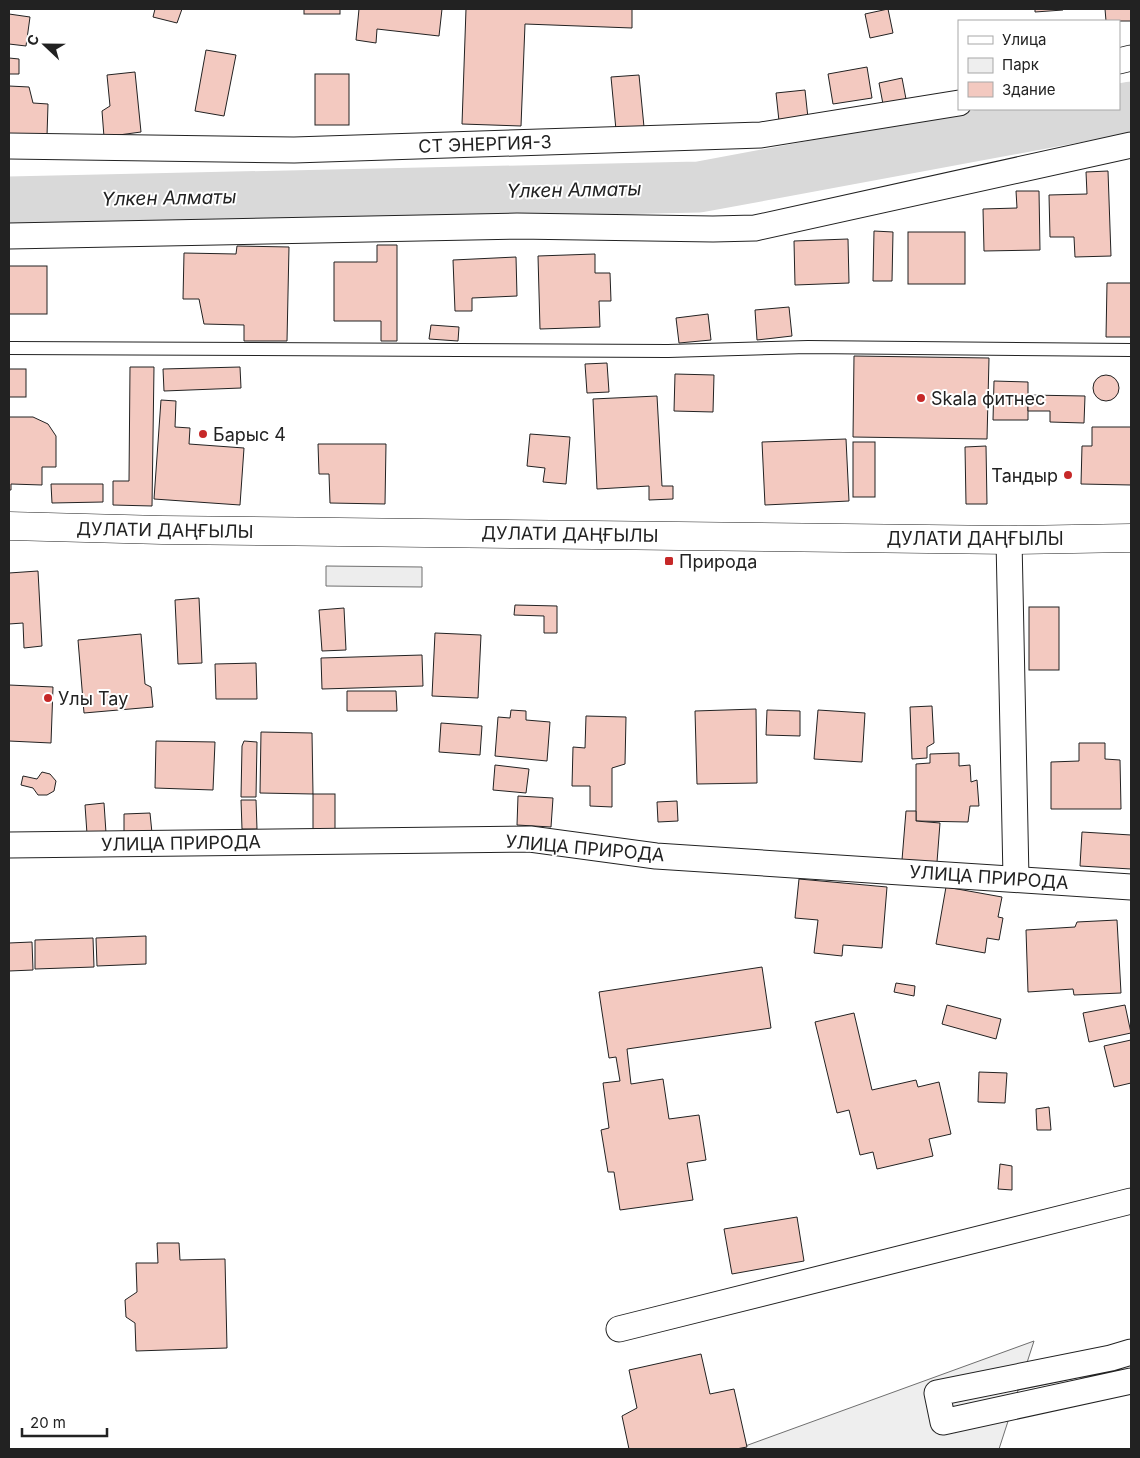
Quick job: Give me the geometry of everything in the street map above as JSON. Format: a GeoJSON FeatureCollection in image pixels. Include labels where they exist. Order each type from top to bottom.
{"type":"FeatureCollection","features":[{"type":"Feature","properties":{"kind":"main road","name":"ДУЛАТИ ДАҢҒЫЛЫ"},"geometry":{"type":"LineString","coordinates":[[9,526],[162,530],[1009,540],[1131,538]]}},
{"type":"Feature","properties":{"kind":"street","name":"СТ ЭНЕРГИЯ-3"},"geometry":{"type":"LineString","coordinates":[[9,146],[294,150],[762,135],[958,103]]}},
{"type":"Feature","properties":{"kind":"street"},"geometry":{"type":"LineString","coordinates":[[9,236],[517,226],[755,228],[1131,145]]}},
{"type":"Feature","properties":{"kind":"street"},"geometry":{"type":"LineString","coordinates":[[1009,540],[1016,878]]}},
{"type":"Feature","properties":{"kind":"street","name":"УЛИЦА ПРИРОДА"},"geometry":{"type":"LineString","coordinates":[[9,845],[530,839],[656,856],[1131,887]]}},
{"type":"Feature","properties":{"kind":"street"},"geometry":{"type":"LineString","coordinates":[[619,1329],[1131,1201]]}},
{"type":"Feature","properties":{"kind":"street"},"geometry":{"type":"LineString","coordinates":[[1131,1352],[1111,1358],[937,1393],[942,1422],[1131,1381]]}},
{"type":"Feature","properties":{"kind":"lane"},"geometry":{"type":"LineString","coordinates":[[9,348],[668,351],[808,347],[1131,350]]}},
{"type":"Feature","properties":{"kind":"green space"},"geometry":{"type":"Polygon","coordinates":[[[1034,1341],[999,1449],[737,1449],[1034,1341]]]}},
{"type":"Feature","properties":{"kind":"shaded area"},"geometry":{"type":"Polygon","coordinates":[[[326,566],[422,567],[422,587],[326,586],[326,566]]]}},
{"type":"Feature","properties":{"kind":"building"},"geometry":{"type":"Polygon","coordinates":[[[155,9],[182,9],[177,23],[153,17],[155,9]]]}},
{"type":"Feature","properties":{"kind":"building"},"geometry":{"type":"Polygon","coordinates":[[[304,9],[340,9],[340,14],[304,14],[304,9]]]}},
{"type":"Feature","properties":{"kind":"building"},"geometry":{"type":"Polygon","coordinates":[[[359,9],[442,9],[439,36],[377,29],[376,43],[356,40],[359,9]]]}},
{"type":"Feature","properties":{"kind":"building"},"geometry":{"type":"Polygon","coordinates":[[[466,9],[632,9],[632,28],[525,24],[521,126],[462,124],[466,9]]]}},
{"type":"Feature","properties":{"kind":"building"},"geometry":{"type":"Polygon","coordinates":[[[888,9],[893,33],[870,38],[865,14],[888,9]]]}},
{"type":"Feature","properties":{"kind":"building"},"geometry":{"type":"Polygon","coordinates":[[[1035,9],[1063,9],[1063,10],[1035,12],[1035,9]]]}},
{"type":"Feature","properties":{"kind":"building"},"geometry":{"type":"Polygon","coordinates":[[[1105,9],[1131,9],[1131,21],[1106,20],[1105,9]]]}},
{"type":"Feature","properties":{"kind":"building"},"geometry":{"type":"Polygon","coordinates":[[[9,14],[30,17],[26,46],[9,44],[9,14]]]}},
{"type":"Feature","properties":{"kind":"building"},"geometry":{"type":"Polygon","coordinates":[[[206,50],[236,55],[224,116],[195,111],[206,50]]]}},
{"type":"Feature","properties":{"kind":"building"},"geometry":{"type":"Polygon","coordinates":[[[9,58],[19,59],[19,74],[9,74],[9,58]]]}},
{"type":"Feature","properties":{"kind":"building"},"geometry":{"type":"Polygon","coordinates":[[[867,67],[872,98],[833,104],[828,74],[867,67]]]}},
{"type":"Feature","properties":{"kind":"building"},"geometry":{"type":"Polygon","coordinates":[[[135,72],[141,132],[104,137],[102,111],[110,106],[107,75],[135,72]]]}},
{"type":"Feature","properties":{"kind":"building"},"geometry":{"type":"Polygon","coordinates":[[[315,74],[349,74],[349,125],[315,125],[315,74]]]}},
{"type":"Feature","properties":{"kind":"building"},"geometry":{"type":"Polygon","coordinates":[[[639,75],[644,127],[616,130],[611,77],[639,75]]]}},
{"type":"Feature","properties":{"kind":"building"},"geometry":{"type":"Polygon","coordinates":[[[902,78],[906,99],[883,104],[879,83],[902,78]]]}},
{"type":"Feature","properties":{"kind":"building"},"geometry":{"type":"Polygon","coordinates":[[[9,86],[29,87],[33,103],[48,104],[47,136],[9,134],[9,86]]]}},
{"type":"Feature","properties":{"kind":"building"},"geometry":{"type":"Polygon","coordinates":[[[805,90],[808,118],[779,121],[776,93],[805,90]]]}},
{"type":"Feature","properties":{"kind":"building"},"geometry":{"type":"Polygon","coordinates":[[[1108,171],[1111,256],[1075,257],[1074,237],[1050,237],[1049,195],[1087,194],[1086,172],[1108,171]]]}},
{"type":"Feature","properties":{"kind":"building"},"geometry":{"type":"Polygon","coordinates":[[[1016,191],[1039,191],[1040,250],[984,251],[983,209],[1017,208],[1016,191]]]}},
{"type":"Feature","properties":{"kind":"building"},"geometry":{"type":"Polygon","coordinates":[[[874,231],[893,232],[892,281],[873,281],[874,231]]]}},
{"type":"Feature","properties":{"kind":"building"},"geometry":{"type":"Polygon","coordinates":[[[908,232],[965,232],[965,284],[908,284],[908,232]]]}},
{"type":"Feature","properties":{"kind":"building"},"geometry":{"type":"Polygon","coordinates":[[[848,239],[849,283],[795,285],[794,241],[848,239]]]}},
{"type":"Feature","properties":{"kind":"building"},"geometry":{"type":"Polygon","coordinates":[[[377,245],[397,245],[397,341],[381,341],[381,321],[334,321],[334,262],[377,262],[377,245]]]}},
{"type":"Feature","properties":{"kind":"building"},"geometry":{"type":"Polygon","coordinates":[[[237,246],[289,247],[287,341],[244,341],[244,325],[204,324],[199,299],[183,299],[184,253],[236,254],[237,246]]]}},
{"type":"Feature","properties":{"kind":"building"},"geometry":{"type":"Polygon","coordinates":[[[595,254],[595,273],[610,273],[611,301],[599,301],[600,327],[540,329],[538,256],[595,254]]]}},
{"type":"Feature","properties":{"kind":"building"},"geometry":{"type":"Polygon","coordinates":[[[516,257],[517,296],[472,298],[472,311],[455,311],[453,260],[516,257]]]}},
{"type":"Feature","properties":{"kind":"building"},"geometry":{"type":"Polygon","coordinates":[[[9,266],[47,266],[47,314],[9,314],[9,266]]]}},
{"type":"Feature","properties":{"kind":"building"},"geometry":{"type":"Polygon","coordinates":[[[1107,283],[1131,283],[1131,337],[1106,337],[1107,283]]]}},
{"type":"Feature","properties":{"kind":"building"},"geometry":{"type":"Polygon","coordinates":[[[789,307],[792,336],[757,340],[755,310],[789,307]]]}},
{"type":"Feature","properties":{"kind":"building"},"geometry":{"type":"Polygon","coordinates":[[[708,314],[711,340],[679,343],[676,318],[708,314]]]}},
{"type":"Feature","properties":{"kind":"building"},"geometry":{"type":"Polygon","coordinates":[[[431,325],[459,327],[458,341],[429,339],[431,325]]]}},
{"type":"Feature","properties":{"kind":"building","name":"Skala фитнес"},"geometry":{"type":"Polygon","coordinates":[[[854,356],[989,358],[987,439],[853,437],[854,356]]]}},
{"type":"Feature","properties":{"kind":"building"},"geometry":{"type":"Polygon","coordinates":[[[607,363],[609,392],[587,393],[585,364],[607,363]]]}},
{"type":"Feature","properties":{"kind":"building"},"geometry":{"type":"Polygon","coordinates":[[[130,367],[154,367],[152,506],[113,505],[113,481],[129,481],[130,367]]]}},
{"type":"Feature","properties":{"kind":"building"},"geometry":{"type":"Polygon","coordinates":[[[240,367],[241,388],[164,391],[163,369],[240,367]]]}},
{"type":"Feature","properties":{"kind":"building"},"geometry":{"type":"Polygon","coordinates":[[[9,369],[26,369],[26,397],[9,397],[9,369]]]}},
{"type":"Feature","properties":{"kind":"building"},"geometry":{"type":"Polygon","coordinates":[[[675,374],[714,375],[713,412],[674,411],[675,374]]]}},
{"type":"Feature","properties":{"kind":"building"},"geometry":{"type":"Polygon","coordinates":[[[1106,375],[1115,379],[1119,388],[1115,397],[1106,401],[1097,397],[1093,388],[1097,379],[1106,375]]]}},
{"type":"Feature","properties":{"kind":"building"},"geometry":{"type":"Polygon","coordinates":[[[994,381],[1028,382],[1028,420],[993,420],[994,381]]]}},
{"type":"Feature","properties":{"kind":"building"},"geometry":{"type":"Polygon","coordinates":[[[1028,395],[1085,396],[1084,423],[1050,422],[1050,411],[1028,411],[1028,395]]]}},
{"type":"Feature","properties":{"kind":"building"},"geometry":{"type":"Polygon","coordinates":[[[657,396],[662,486],[673,486],[673,499],[649,500],[649,486],[597,489],[593,399],[657,396]]]}},
{"type":"Feature","properties":{"kind":"building"},"geometry":{"type":"Polygon","coordinates":[[[161,400],[176,401],[175,427],[190,428],[189,444],[244,448],[240,505],[154,499],[161,400]]]}},
{"type":"Feature","properties":{"kind":"building"},"geometry":{"type":"Polygon","coordinates":[[[9,417],[33,417],[48,424],[56,436],[56,467],[42,467],[42,485],[11,484],[11,490],[9,490],[9,417]]]}},
{"type":"Feature","properties":{"kind":"building"},"geometry":{"type":"Polygon","coordinates":[[[1092,427],[1131,427],[1131,485],[1081,484],[1082,446],[1092,446],[1092,427]]]}},
{"type":"Feature","properties":{"kind":"building"},"geometry":{"type":"Polygon","coordinates":[[[530,434],[570,437],[566,484],[543,482],[545,468],[527,466],[530,434]]]}},
{"type":"Feature","properties":{"kind":"building"},"geometry":{"type":"Polygon","coordinates":[[[846,439],[849,501],[765,505],[762,442],[846,439]]]}},
{"type":"Feature","properties":{"kind":"building"},"geometry":{"type":"Polygon","coordinates":[[[853,442],[875,442],[875,497],[853,497],[853,442]]]}},
{"type":"Feature","properties":{"kind":"building"},"geometry":{"type":"Polygon","coordinates":[[[318,444],[386,444],[385,504],[330,503],[329,474],[319,474],[318,444]]]}},
{"type":"Feature","properties":{"kind":"building"},"geometry":{"type":"Polygon","coordinates":[[[986,446],[987,504],[966,504],[965,447],[986,446]]]}},
{"type":"Feature","properties":{"kind":"building"},"geometry":{"type":"Polygon","coordinates":[[[51,484],[103,484],[103,502],[52,503],[51,484]]]}},
{"type":"Feature","properties":{"kind":"building"},"geometry":{"type":"Polygon","coordinates":[[[38,571],[42,646],[24,648],[23,623],[9,624],[9,573],[38,571]]]}},
{"type":"Feature","properties":{"kind":"building"},"geometry":{"type":"Polygon","coordinates":[[[199,598],[202,663],[178,664],[175,600],[199,598]]]}},
{"type":"Feature","properties":{"kind":"building"},"geometry":{"type":"Polygon","coordinates":[[[515,605],[557,606],[557,633],[544,633],[544,616],[514,615],[515,605]]]}},
{"type":"Feature","properties":{"kind":"building"},"geometry":{"type":"Polygon","coordinates":[[[1029,607],[1059,607],[1059,670],[1029,670],[1029,607]]]}},
{"type":"Feature","properties":{"kind":"building"},"geometry":{"type":"Polygon","coordinates":[[[344,608],[346,650],[322,651],[319,610],[344,608]]]}},
{"type":"Feature","properties":{"kind":"building"},"geometry":{"type":"Polygon","coordinates":[[[435,633],[481,635],[478,698],[432,696],[435,633]]]}},
{"type":"Feature","properties":{"kind":"building"},"geometry":{"type":"Polygon","coordinates":[[[141,634],[145,684],[151,687],[153,707],[84,713],[78,640],[141,634]]]}},
{"type":"Feature","properties":{"kind":"building"},"geometry":{"type":"Polygon","coordinates":[[[422,655],[423,686],[322,689],[321,658],[422,655]]]}},
{"type":"Feature","properties":{"kind":"building"},"geometry":{"type":"Polygon","coordinates":[[[256,663],[257,699],[216,699],[215,664],[256,663]]]}},
{"type":"Feature","properties":{"kind":"building"},"geometry":{"type":"Polygon","coordinates":[[[9,685],[53,687],[51,743],[9,741],[9,685]]]}},
{"type":"Feature","properties":{"kind":"building"},"geometry":{"type":"Polygon","coordinates":[[[347,691],[396,691],[397,711],[347,711],[347,691]]]}},
{"type":"Feature","properties":{"kind":"building"},"geometry":{"type":"Polygon","coordinates":[[[932,706],[934,743],[927,747],[927,758],[912,759],[910,707],[932,706]]]}},
{"type":"Feature","properties":{"kind":"building"},"geometry":{"type":"Polygon","coordinates":[[[756,709],[757,783],[697,784],[695,711],[756,709]]]}},
{"type":"Feature","properties":{"kind":"building"},"geometry":{"type":"Polygon","coordinates":[[[511,710],[526,711],[526,720],[550,722],[547,761],[495,756],[498,717],[510,718],[511,710]]]}},
{"type":"Feature","properties":{"kind":"building"},"geometry":{"type":"Polygon","coordinates":[[[767,710],[800,711],[800,736],[766,735],[767,710]]]}},
{"type":"Feature","properties":{"kind":"building"},"geometry":{"type":"Polygon","coordinates":[[[818,710],[865,713],[862,762],[814,759],[818,710]]]}},
{"type":"Feature","properties":{"kind":"building"},"geometry":{"type":"Polygon","coordinates":[[[586,716],[626,717],[625,764],[612,768],[612,807],[590,806],[590,786],[572,786],[573,747],[585,748],[586,716]]]}},
{"type":"Feature","properties":{"kind":"building"},"geometry":{"type":"Polygon","coordinates":[[[441,723],[482,726],[480,755],[439,752],[441,723]]]}},
{"type":"Feature","properties":{"kind":"building"},"geometry":{"type":"Polygon","coordinates":[[[261,732],[312,733],[313,794],[260,793],[261,732]]]}},
{"type":"Feature","properties":{"kind":"building"},"geometry":{"type":"Polygon","coordinates":[[[156,741],[215,742],[213,790],[155,788],[156,741]]]}},
{"type":"Feature","properties":{"kind":"building"},"geometry":{"type":"Polygon","coordinates":[[[244,741],[257,742],[256,797],[241,797],[242,746],[244,741]]]}},
{"type":"Feature","properties":{"kind":"building"},"geometry":{"type":"Polygon","coordinates":[[[1079,743],[1105,743],[1105,759],[1120,760],[1121,809],[1051,809],[1051,762],[1079,761],[1079,743]]]}},
{"type":"Feature","properties":{"kind":"building"},"geometry":{"type":"Polygon","coordinates":[[[959,753],[959,766],[970,765],[971,782],[977,780],[979,806],[970,806],[968,822],[916,821],[916,764],[930,763],[930,754],[959,753]]]}},
{"type":"Feature","properties":{"kind":"building"},"geometry":{"type":"Polygon","coordinates":[[[495,765],[529,769],[526,793],[493,790],[495,765]]]}},
{"type":"Feature","properties":{"kind":"building"},"geometry":{"type":"Polygon","coordinates":[[[42,772],[50,774],[56,781],[54,791],[47,795],[38,795],[33,788],[21,785],[23,776],[37,779],[42,772]]]}},
{"type":"Feature","properties":{"kind":"building"},"geometry":{"type":"Polygon","coordinates":[[[313,794],[335,794],[335,836],[313,836],[313,794]]]}},
{"type":"Feature","properties":{"kind":"building"},"geometry":{"type":"Polygon","coordinates":[[[518,796],[553,798],[551,827],[517,825],[518,796]]]}},
{"type":"Feature","properties":{"kind":"building"},"geometry":{"type":"Polygon","coordinates":[[[241,800],[256,800],[257,829],[242,829],[241,800]]]}},
{"type":"Feature","properties":{"kind":"building"},"geometry":{"type":"Polygon","coordinates":[[[677,801],[678,821],[658,822],[657,802],[677,801]]]}},
{"type":"Feature","properties":{"kind":"building"},"geometry":{"type":"Polygon","coordinates":[[[104,803],[106,833],[87,834],[85,805],[104,803]]]}},
{"type":"Feature","properties":{"kind":"building"},"geometry":{"type":"Polygon","coordinates":[[[906,811],[916,811],[916,821],[940,823],[937,862],[902,860],[906,811]]]}},
{"type":"Feature","properties":{"kind":"building"},"geometry":{"type":"Polygon","coordinates":[[[150,813],[152,833],[124,835],[124,814],[150,813]]]}},
{"type":"Feature","properties":{"kind":"building"},"geometry":{"type":"Polygon","coordinates":[[[1082,832],[1131,835],[1131,869],[1080,866],[1082,832]]]}},
{"type":"Feature","properties":{"kind":"building"},"geometry":{"type":"Polygon","coordinates":[[[799,879],[887,887],[882,948],[843,945],[842,956],[814,953],[818,920],[795,918],[799,879]]]}},
{"type":"Feature","properties":{"kind":"building"},"geometry":{"type":"Polygon","coordinates":[[[946,887],[1002,897],[998,917],[1003,918],[999,940],[987,938],[985,953],[936,944],[946,887]]]}},
{"type":"Feature","properties":{"kind":"building"},"geometry":{"type":"Polygon","coordinates":[[[1117,920],[1121,993],[1074,995],[1073,989],[1028,992],[1026,930],[1075,927],[1077,922],[1117,920]]]}},
{"type":"Feature","properties":{"kind":"building"},"geometry":{"type":"Polygon","coordinates":[[[146,936],[146,964],[97,966],[96,938],[146,936]]]}},
{"type":"Feature","properties":{"kind":"building"},"geometry":{"type":"Polygon","coordinates":[[[93,938],[94,967],[35,969],[35,940],[93,938]]]}},
{"type":"Feature","properties":{"kind":"building"},"geometry":{"type":"Polygon","coordinates":[[[32,942],[33,970],[9,971],[9,943],[32,942]]]}},
{"type":"Feature","properties":{"kind":"building"},"geometry":{"type":"Polygon","coordinates":[[[762,967],[771,1028],[627,1049],[631,1084],[663,1079],[669,1119],[699,1115],[706,1160],[687,1163],[693,1200],[620,1210],[614,1172],[608,1172],[601,1130],[609,1128],[603,1083],[620,1081],[616,1057],[609,1058],[599,992],[762,967]]]}},
{"type":"Feature","properties":{"kind":"building"},"geometry":{"type":"Polygon","coordinates":[[[896,983],[915,986],[914,996],[894,992],[896,983]]]}},
{"type":"Feature","properties":{"kind":"building"},"geometry":{"type":"Polygon","coordinates":[[[947,1005],[1001,1019],[996,1039],[942,1024],[947,1005]]]}},
{"type":"Feature","properties":{"kind":"building"},"geometry":{"type":"Polygon","coordinates":[[[1125,1005],[1131,1033],[1089,1042],[1083,1013],[1125,1005]]]}},
{"type":"Feature","properties":{"kind":"building"},"geometry":{"type":"Polygon","coordinates":[[[854,1013],[872,1090],[916,1080],[918,1087],[939,1082],[951,1134],[929,1139],[933,1156],[877,1169],[873,1152],[860,1155],[849,1110],[837,1113],[815,1022],[854,1013]]]}},
{"type":"Feature","properties":{"kind":"building"},"geometry":{"type":"Polygon","coordinates":[[[1131,1040],[1131,1083],[1114,1087],[1104,1046],[1131,1040]]]}},
{"type":"Feature","properties":{"kind":"building"},"geometry":{"type":"Polygon","coordinates":[[[979,1072],[1007,1073],[1005,1103],[978,1102],[979,1072]]]}},
{"type":"Feature","properties":{"kind":"building"},"geometry":{"type":"Polygon","coordinates":[[[1049,1107],[1051,1130],[1037,1130],[1036,1109],[1049,1107]]]}},
{"type":"Feature","properties":{"kind":"building"},"geometry":{"type":"Polygon","coordinates":[[[1000,1164],[1012,1166],[1012,1190],[998,1189],[1000,1164]]]}},
{"type":"Feature","properties":{"kind":"building"},"geometry":{"type":"Polygon","coordinates":[[[797,1217],[804,1261],[732,1274],[724,1229],[797,1217]]]}},
{"type":"Feature","properties":{"kind":"building"},"geometry":{"type":"Polygon","coordinates":[[[157,1243],[179,1243],[180,1260],[225,1259],[227,1348],[136,1351],[135,1323],[126,1317],[125,1300],[137,1292],[136,1263],[158,1263],[157,1243]]]}},
{"type":"Feature","properties":{"kind":"building"},"geometry":{"type":"Polygon","coordinates":[[[701,1354],[710,1394],[734,1389],[747,1447],[736,1449],[629,1449],[622,1416],[637,1408],[629,1370],[701,1354]]]}},
{"type":"Feature","properties":{"kind":"waterway","name":"Үлкен Алматы"},"geometry":{"type":"LineString","coordinates":[[1120,109],[1131,107]]}},
{"type":"Feature","properties":{"kind":"waterway","name":"Үлкен Алматы"},"geometry":{"type":"LineString","coordinates":[[9,202],[699,187],[1115,110]]}},
{"type":"Feature","properties":{"kind":"place","name":"Skala фитнес"},"geometry":{"type":"Point","coordinates":[921,398]}},
{"type":"Feature","properties":{"kind":"place","name":"Барыс 4"},"geometry":{"type":"Point","coordinates":[203,434]}},
{"type":"Feature","properties":{"kind":"place","name":"Тандыр"},"geometry":{"type":"Point","coordinates":[1068,475]}},
{"type":"Feature","properties":{"kind":"place","name":"Природа"},"geometry":{"type":"Point","coordinates":[669,561]}},
{"type":"Feature","properties":{"kind":"place","name":"Улы Тау"},"geometry":{"type":"Point","coordinates":[48,698]}}]}
